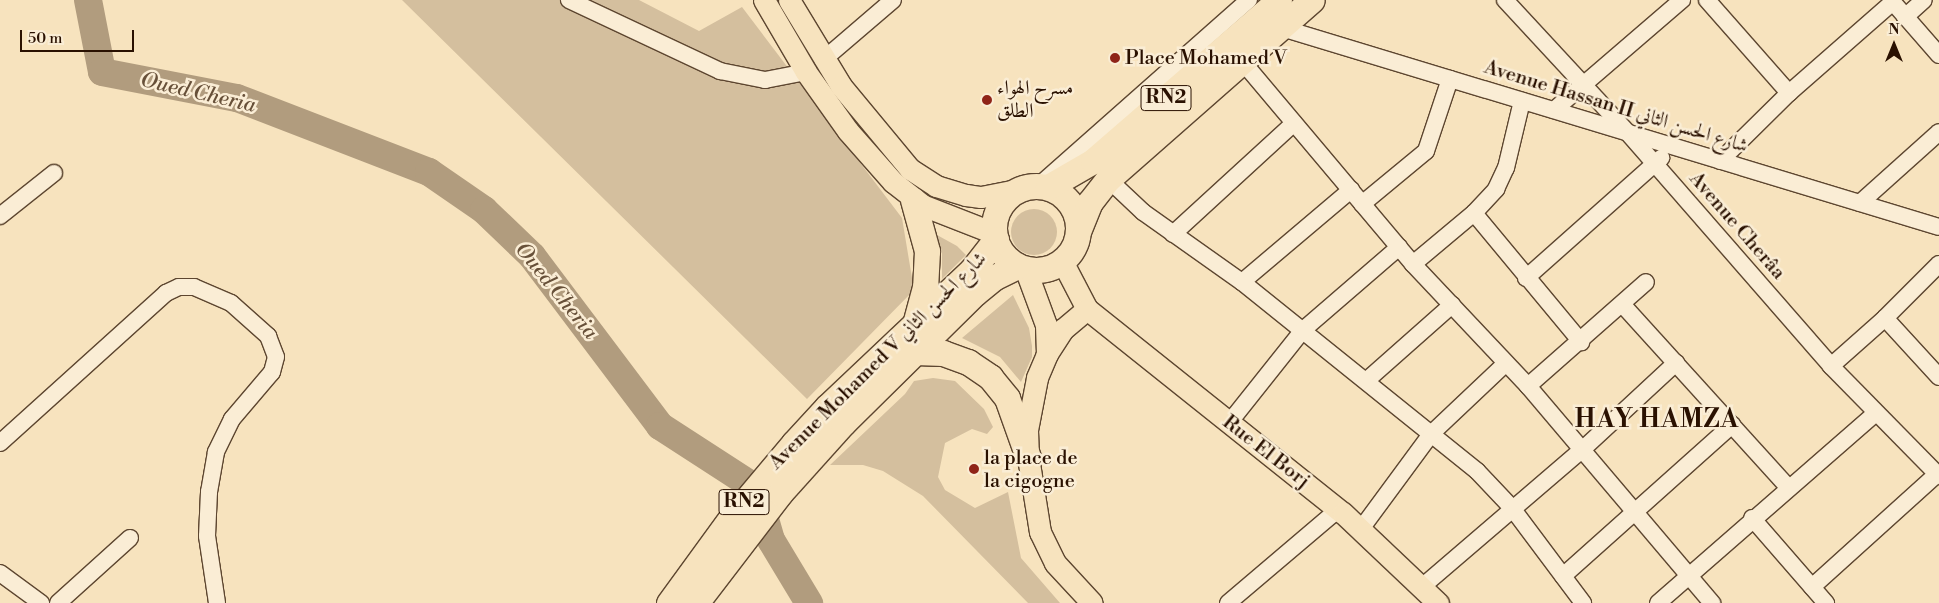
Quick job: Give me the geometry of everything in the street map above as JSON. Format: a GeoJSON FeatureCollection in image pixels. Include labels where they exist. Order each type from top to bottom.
{"type":"FeatureCollection","features":[{"type":"Feature","properties":{"kind":"highway","name":"RN2"},"geometry":{"type":"LineString","coordinates":[[995,236],[1001,204],[1093,161],[1279,0]]}},
{"type":"Feature","properties":{"kind":"highway","name":"RN2"},"geometry":{"type":"LineString","coordinates":[[1022,267],[1040,270],[1062,261],[1071,252],[1078,229],[1090,202],[1108,179],[1312,0]]}},
{"type":"Feature","properties":{"kind":"highway"},"geometry":{"type":"LineString","coordinates":[[1035,188],[1070,203],[1078,218],[1078,229]]}},
{"type":"Feature","properties":{"kind":"highway"},"geometry":{"type":"LineString","coordinates":[[913,200],[927,251],[925,287],[916,321]]}},
{"type":"Feature","properties":{"kind":"highway"},"geometry":{"type":"LineString","coordinates":[[995,236],[1004,254],[1022,267]]}},
{"type":"Feature","properties":{"kind":"highway","name":"Avenue Mohamed V شارع الحسن الثاني"},"geometry":{"type":"LineString","coordinates":[[696,603],[835,415],[916,321],[972,270],[995,236]]}},
{"type":"Feature","properties":{"kind":"highway","name":"Avenue Mohamed V شارع الحسن الثاني"},"geometry":{"type":"LineString","coordinates":[[669,603],[750,495],[835,415],[915,352],[984,284],[1022,267]]}},
{"type":"Feature","properties":{"kind":"highway"},"geometry":{"type":"LineString","coordinates":[[915,352],[943,353],[960,359],[990,377],[1007,398],[1028,457]]}},
{"type":"Feature","properties":{"kind":"main road"},"geometry":{"type":"LineString","coordinates":[[764,0],[814,66],[922,178],[966,195],[981,197],[1035,188]]}},
{"type":"Feature","properties":{"kind":"main road"},"geometry":{"type":"LineString","coordinates":[[789,0],[814,66],[863,149],[913,200],[995,236]]}},
{"type":"Feature","properties":{"kind":"main road"},"geometry":{"type":"LineString","coordinates":[[1062,261],[1087,309],[1063,329],[1048,354],[1030,404],[1028,457],[1040,532],[1046,548],[1055,563],[1092,603]]}},
{"type":"Feature","properties":{"kind":"main road"},"geometry":{"type":"LineString","coordinates":[[1022,267],[1046,325],[1048,354]]}},
{"type":"Feature","properties":{"kind":"main road","name":"Rue El Borj"},"geometry":{"type":"LineString","coordinates":[[1087,309],[1338,509],[1423,586],[1438,603]]}},
{"type":"Feature","properties":{"kind":"street"},"geometry":{"type":"LineString","coordinates":[[569,0],[720,71],[765,80],[814,66],[893,0]]}},
{"type":"Feature","properties":{"kind":"street"},"geometry":{"type":"LineString","coordinates":[[1035,188],[1093,134],[1249,0]]}},
{"type":"Feature","properties":{"kind":"street","name":"Avenue Cherâa"},"geometry":{"type":"LineString","coordinates":[[1505,0],[1585,84],[1831,366],[1938,475]]}},
{"type":"Feature","properties":{"kind":"street"},"geometry":{"type":"LineString","coordinates":[[1554,110],[1682,0]]}},
{"type":"Feature","properties":{"kind":"street"},"geometry":{"type":"LineString","coordinates":[[1706,0],[1789,93]]}},
{"type":"Feature","properties":{"kind":"street"},"geometry":{"type":"LineString","coordinates":[[1905,17],[1924,0]]}},
{"type":"Feature","properties":{"kind":"street"},"geometry":{"type":"LineString","coordinates":[[1720,161],[1789,93],[1892,1],[1939,55]]}},
{"type":"Feature","properties":{"kind":"street","name":"Avenue Hassan II شارع الحسن الثاني"},"geometry":{"type":"LineString","coordinates":[[1282,28],[1939,228]]}},
{"type":"Feature","properties":{"kind":"street"},"geometry":{"type":"LineString","coordinates":[[1242,61],[1399,247],[1528,386],[1583,449],[1712,603]]}},
{"type":"Feature","properties":{"kind":"street"},"geometry":{"type":"LineString","coordinates":[[1362,204],[1426,151],[1450,79]]}},
{"type":"Feature","properties":{"kind":"street"},"geometry":{"type":"LineString","coordinates":[[1414,264],[1474,214],[1496,189],[1506,168],[1522,101]]}},
{"type":"Feature","properties":{"kind":"street"},"geometry":{"type":"LineString","coordinates":[[1172,234],[1294,123]]}},
{"type":"Feature","properties":{"kind":"street"},"geometry":{"type":"LineString","coordinates":[[1860,203],[1939,132]]}},
{"type":"Feature","properties":{"kind":"street"},"geometry":{"type":"LineString","coordinates":[[1526,278],[1673,147]]}},
{"type":"Feature","properties":{"kind":"street"},"geometry":{"type":"LineString","coordinates":[[0,216],[54,173]]}},
{"type":"Feature","properties":{"kind":"street"},"geometry":{"type":"LineString","coordinates":[[1108,179],[1143,212],[1242,282],[1477,471],[1512,508],[1583,603]]}},
{"type":"Feature","properties":{"kind":"street"},"geometry":{"type":"LineString","coordinates":[[1242,282],[1350,190]]}},
{"type":"Feature","properties":{"kind":"street"},"geometry":{"type":"LineString","coordinates":[[1474,214],[1581,342]]}},
{"type":"Feature","properties":{"kind":"street"},"geometry":{"type":"LineString","coordinates":[[1229,423],[1303,330],[1399,247]]}},
{"type":"Feature","properties":{"kind":"street"},"geometry":{"type":"LineString","coordinates":[[1831,366],[1885,318],[1939,264]]}},
{"type":"Feature","properties":{"kind":"street"},"geometry":{"type":"LineString","coordinates":[[1528,386],[1581,342],[1646,282]]}},
{"type":"Feature","properties":{"kind":"street"},"geometry":{"type":"LineString","coordinates":[[0,443],[166,293],[179,287],[194,287],[231,303],[268,336],[276,357],[272,372],[232,419],[216,452],[209,492],[207,536],[217,603]]}},
{"type":"Feature","properties":{"kind":"street"},"geometry":{"type":"LineString","coordinates":[[1622,304],[1788,487]]}},
{"type":"Feature","properties":{"kind":"street"},"geometry":{"type":"LineString","coordinates":[[1366,381],[1452,305]]}},
{"type":"Feature","properties":{"kind":"street"},"geometry":{"type":"LineString","coordinates":[[1885,318],[1939,377]]}},
{"type":"Feature","properties":{"kind":"street"},"geometry":{"type":"LineString","coordinates":[[1361,529],[1431,434],[1506,363]]}},
{"type":"Feature","properties":{"kind":"street"},"geometry":{"type":"LineString","coordinates":[[1423,586],[1583,449],[1676,363]]}},
{"type":"Feature","properties":{"kind":"street"},"geometry":{"type":"LineString","coordinates":[[1658,603],[1752,518],[1876,412]]}},
{"type":"Feature","properties":{"kind":"street"},"geometry":{"type":"LineString","coordinates":[[1562,576],[1634,510],[1732,425]]}},
{"type":"Feature","properties":{"kind":"street"},"geometry":{"type":"LineString","coordinates":[[1812,587],[1938,475]]}},
{"type":"Feature","properties":{"kind":"street"},"geometry":{"type":"LineString","coordinates":[[1228,603],[1338,509]]}},
{"type":"Feature","properties":{"kind":"street"},"geometry":{"type":"LineString","coordinates":[[1752,518],[1826,603]]}},
{"type":"Feature","properties":{"kind":"street"},"geometry":{"type":"LineString","coordinates":[[58,603],[130,538]]}},
{"type":"Feature","properties":{"kind":"street"},"geometry":{"type":"LineString","coordinates":[[0,573],[41,603]]}},
{"type":"Feature","properties":{"kind":"shaded area"},"geometry":{"type":"Polygon","coordinates":[[[402,0],[639,0],[699,31],[742,7],[902,218],[914,290],[807,399],[402,0]]]}},
{"type":"Feature","properties":{"kind":"shaded area"},"geometry":{"type":"Polygon","coordinates":[[[1030,209],[1038,209],[1047,213],[1053,219],[1057,232],[1053,245],[1047,251],[1038,255],[1030,255],[1021,251],[1015,245],[1011,236],[1011,228],[1015,219],[1021,213],[1030,209]]]}},
{"type":"Feature","properties":{"kind":"shaded area"},"geometry":{"type":"Polygon","coordinates":[[[937,235],[957,246],[966,255],[942,279],[942,252],[937,235]]]}},
{"type":"Feature","properties":{"kind":"shaded area"},"geometry":{"type":"Polygon","coordinates":[[[1013,295],[1029,328],[1032,346],[1032,357],[1021,382],[1000,357],[962,338],[1013,295]]]}},
{"type":"Feature","properties":{"kind":"shaded area"},"geometry":{"type":"Polygon","coordinates":[[[933,378],[955,381],[984,409],[993,427],[987,434],[972,429],[945,443],[938,477],[945,490],[975,508],[1008,492],[1021,558],[1060,603],[1028,603],[923,496],[883,471],[863,465],[830,465],[905,394],[914,381],[933,378]]]}},
{"type":"Feature","properties":{"kind":"waterway","name":"Oued Cheria"},"geometry":{"type":"LineString","coordinates":[[88,0],[102,72],[237,98],[429,172],[484,210],[532,256],[660,426],[756,488],[771,540],[809,603]]}},
{"type":"Feature","properties":{"kind":"place","name":"Place Mohamed V"},"geometry":{"type":"Point","coordinates":[1115,58]}},
{"type":"Feature","properties":{"kind":"place","name":"مسرح الهواء الطلق"},"geometry":{"type":"Point","coordinates":[987,100]}},
{"type":"Feature","properties":{"kind":"place","name":"la place de la cigogne"},"geometry":{"type":"Point","coordinates":[974,469]}},
{"type":"Feature","properties":{"kind":"district","name":"HAY HAMZA"},"geometry":{"type":"Point","coordinates":[1657,420]}}]}
